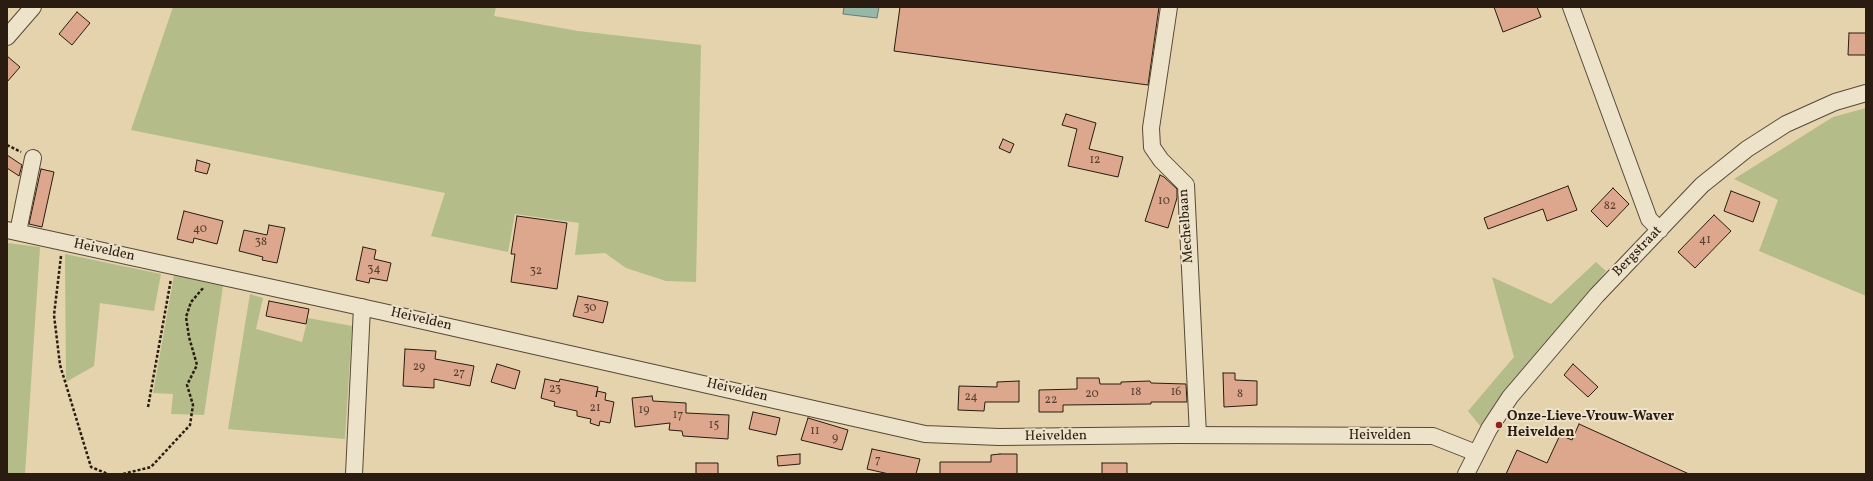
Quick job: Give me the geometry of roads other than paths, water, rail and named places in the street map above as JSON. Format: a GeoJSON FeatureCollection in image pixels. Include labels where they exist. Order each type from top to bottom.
{"type":"FeatureCollection","features":[{"type":"Feature","properties":{"kind":"street"},"geometry":{"type":"LineString","coordinates":[[7,37],[33,7]]}},
{"type":"Feature","properties":{"kind":"street","name":"Mechelbaan"},"geometry":{"type":"LineString","coordinates":[[1169,7],[1151,128],[1152,147],[1161,160],[1186,185],[1198,435]]}},
{"type":"Feature","properties":{"kind":"street"},"geometry":{"type":"LineString","coordinates":[[1571,7],[1649,219],[1660,230]]}},
{"type":"Feature","properties":{"kind":"street","name":"Bergstraat"},"geometry":{"type":"LineString","coordinates":[[1466,474],[1489,429],[1510,397],[1597,295],[1702,185],[1747,149],[1786,124],[1835,102],[1866,93]]}},
{"type":"Feature","properties":{"kind":"street"},"geometry":{"type":"LineString","coordinates":[[12,231],[33,158]]}},
{"type":"Feature","properties":{"kind":"street","name":"Heivelden"},"geometry":{"type":"LineString","coordinates":[[12,231],[362,307],[925,434],[999,437],[1198,435],[1433,436],[1476,453]]}},
{"type":"Feature","properties":{"kind":"street"},"geometry":{"type":"LineString","coordinates":[[354,474],[362,307]]}},
{"type":"Feature","properties":{"kind":"place","name":"Onze-Lieve-Vrouw-Waver Heivelden"},"geometry":{"type":"Point","coordinates":[1499,425]}}]}
